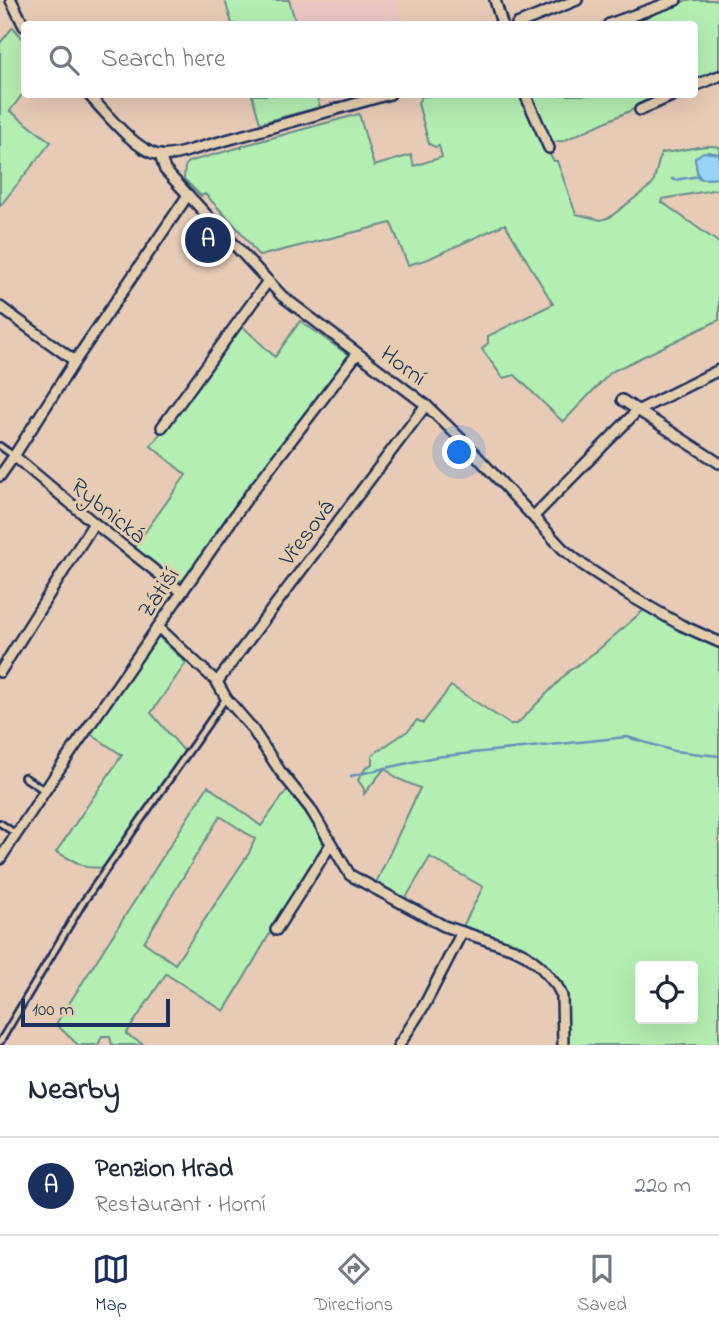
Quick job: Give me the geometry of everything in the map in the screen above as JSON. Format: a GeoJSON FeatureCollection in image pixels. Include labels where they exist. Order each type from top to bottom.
{"type":"FeatureCollection","features":[{"type":"Feature","properties":{"kind":"street"},"geometry":{"type":"LineString","coordinates":[[11,0],[22,21]]}},
{"type":"Feature","properties":{"kind":"street"},"geometry":{"type":"LineString","coordinates":[[495,0],[501,21]]}},
{"type":"Feature","properties":{"kind":"street"},"geometry":{"type":"LineString","coordinates":[[524,21],[577,0]]}},
{"type":"Feature","properties":{"kind":"street"},"geometry":{"type":"LineString","coordinates":[[617,21],[674,0]]}},
{"type":"Feature","properties":{"kind":"street"},"geometry":{"type":"LineString","coordinates":[[698,85],[719,76]]}},
{"type":"Feature","properties":{"kind":"street","name":"Horní"},"geometry":{"type":"LineString","coordinates":[[92,98],[124,132],[145,149],[160,155],[165,170],[282,296],[426,405],[563,549],[583,565],[681,625],[719,642]]}},
{"type":"Feature","properties":{"kind":"street"},"geometry":{"type":"LineString","coordinates":[[160,155],[173,155],[203,147],[365,98]]}},
{"type":"Feature","properties":{"kind":"street"},"geometry":{"type":"LineString","coordinates":[[527,98],[549,148]]}},
{"type":"Feature","properties":{"kind":"street"},"geometry":{"type":"LineString","coordinates":[[640,110],[667,98]]}},
{"type":"Feature","properties":{"kind":"street"},"geometry":{"type":"LineString","coordinates":[[0,476],[188,195]]}},
{"type":"Feature","properties":{"kind":"street"},"geometry":{"type":"LineString","coordinates":[[162,427],[268,281]]}},
{"type":"Feature","properties":{"kind":"street"},"geometry":{"type":"LineString","coordinates":[[0,307],[75,361]]}},
{"type":"Feature","properties":{"kind":"street","name":"Zátiší"},"geometry":{"type":"LineString","coordinates":[[0,859],[250,494],[357,354]]}},
{"type":"Feature","properties":{"kind":"street"},"geometry":{"type":"LineString","coordinates":[[534,516],[637,411],[719,370]]}},
{"type":"Feature","properties":{"kind":"street"},"geometry":{"type":"LineString","coordinates":[[622,400],[719,463]]}},
{"type":"Feature","properties":{"kind":"street","name":"Vřesová"},"geometry":{"type":"LineString","coordinates":[[218,682],[426,405]]}},
{"type":"Feature","properties":{"kind":"street","name":"Rybnická"},"geometry":{"type":"LineString","coordinates":[[14,456],[182,592]]}},
{"type":"Feature","properties":{"kind":"street"},"geometry":{"type":"LineString","coordinates":[[0,672],[94,523]]}},
{"type":"Feature","properties":{"kind":"street"},"geometry":{"type":"LineString","coordinates":[[158,627],[218,682],[226,698],[251,727],[280,771],[310,808],[350,875],[444,926],[514,949],[540,966],[562,996],[564,1045]]}},
{"type":"Feature","properties":{"kind":"street"},"geometry":{"type":"LineString","coordinates":[[276,930],[331,844]]}},
{"type":"Feature","properties":{"kind":"street"},"geometry":{"type":"LineString","coordinates":[[399,1045],[425,1004],[462,932]]}},
{"type":"Feature","properties":{"kind":"lane"},"geometry":{"type":"LineString","coordinates":[[0,446],[14,456]]}},
{"type":"Feature","properties":{"kind":"lane"},"geometry":{"type":"LineString","coordinates":[[0,1042],[82,904],[226,698]]}},
{"type":"Feature","properties":{"kind":"lane"},"geometry":{"type":"LineString","coordinates":[[24,777],[45,791]]}},
{"type":"Feature","properties":{"kind":"lane"},"geometry":{"type":"LineString","coordinates":[[0,823],[16,834]]}},
{"type":"Feature","properties":{"kind":"shaded area"},"geometry":{"type":"Polygon","coordinates":[[[289,0],[395,0],[401,21],[295,21],[289,0]]]}},
{"type":"Feature","properties":{"kind":"green space"},"geometry":{"type":"Polygon","coordinates":[[[225,0],[289,0],[295,21],[231,21],[225,0]]]}},
{"type":"Feature","properties":{"kind":"green space"},"geometry":{"type":"Polygon","coordinates":[[[687,0],[719,0],[719,74],[698,84],[698,21],[635,21],[687,0]]]}},
{"type":"Feature","properties":{"kind":"green space"},"geometry":{"type":"Polygon","coordinates":[[[13,27],[21,36],[21,96],[10,111],[51,142],[0,206],[0,43],[13,27]]]}},
{"type":"Feature","properties":{"kind":"green space"},"geometry":{"type":"Polygon","coordinates":[[[253,98],[317,98],[320,107],[260,123],[253,98]]]}},
{"type":"Feature","properties":{"kind":"green space"},"geometry":{"type":"Polygon","coordinates":[[[420,98],[522,98],[545,148],[554,161],[557,161],[576,214],[601,220],[610,217],[653,184],[661,153],[706,146],[719,147],[719,154],[708,152],[695,159],[698,177],[719,178],[719,189],[663,199],[662,202],[719,243],[719,320],[611,372],[563,422],[515,375],[503,378],[482,349],[488,343],[488,336],[553,304],[505,224],[428,259],[408,265],[391,223],[259,256],[205,194],[201,196],[184,179],[188,162],[359,114],[374,166],[411,155],[414,166],[442,157],[439,146],[429,144],[418,103],[420,98]]]}},
{"type":"Feature","properties":{"kind":"green space"},"geometry":{"type":"Polygon","coordinates":[[[528,98],[658,98],[563,141],[550,142],[528,98]]]}},
{"type":"Feature","properties":{"kind":"green space"},"geometry":{"type":"Polygon","coordinates":[[[300,321],[351,357],[186,579],[179,581],[168,577],[132,550],[186,475],[151,446],[240,324],[275,357],[300,321]]]}},
{"type":"Feature","properties":{"kind":"green space"},"geometry":{"type":"Polygon","coordinates":[[[645,609],[719,647],[719,1045],[560,1045],[559,995],[549,983],[526,961],[502,948],[460,932],[483,887],[430,857],[404,901],[375,885],[420,788],[396,778],[385,768],[364,794],[358,780],[372,764],[372,755],[409,730],[417,720],[423,723],[451,686],[510,724],[517,724],[569,671],[645,609]]]}},
{"type":"Feature","properties":{"kind":"green space"},"geometry":{"type":"Polygon","coordinates":[[[156,634],[186,663],[151,713],[185,752],[105,868],[86,867],[56,852],[122,755],[89,733],[156,634]]]}},
{"type":"Feature","properties":{"kind":"green space"},"geometry":{"type":"Polygon","coordinates":[[[208,786],[261,826],[288,789],[316,827],[323,845],[224,1011],[166,974],[126,1034],[144,1045],[112,1045],[110,1036],[102,1036],[98,1045],[78,1045],[56,1024],[208,786]],[[220,816],[144,942],[175,964],[249,853],[255,839],[220,816]]]}},
{"type":"Feature","properties":{"kind":"water"},"geometry":{"type":"Polygon","coordinates":[[[703,152],[719,154],[719,178],[698,177],[695,158],[703,152]]]}},
{"type":"Feature","properties":{"kind":"waterway"},"geometry":{"type":"LineString","coordinates":[[672,179],[699,176]]}},
{"type":"Feature","properties":{"kind":"waterway"},"geometry":{"type":"LineString","coordinates":[[351,776],[435,757],[627,737],[674,751],[719,756]]}},
{"type":"Feature","properties":{"kind":"place","name":"Penzion Hrad"},"geometry":{"type":"Point","coordinates":[208,240]}}]}
